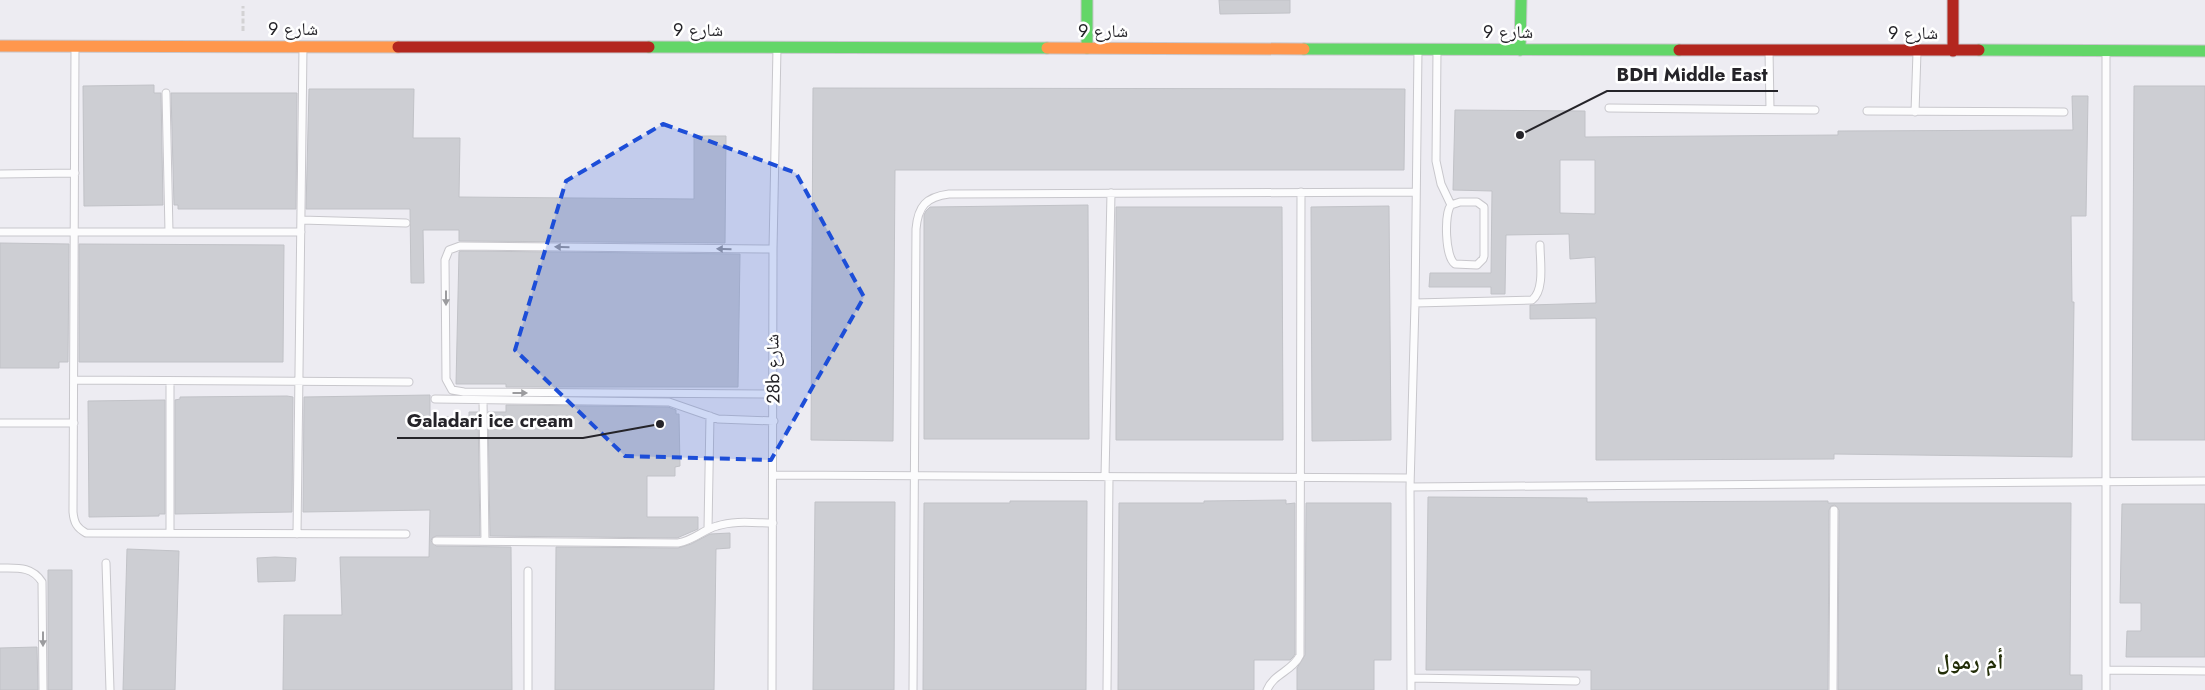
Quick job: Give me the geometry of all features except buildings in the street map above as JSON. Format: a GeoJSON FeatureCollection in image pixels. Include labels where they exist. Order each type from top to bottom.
{"type":"FeatureCollection","features":[{"type":"Feature","properties":{"kind":"street"},"geometry":{"type":"LineString","coordinates":[[1087,0],[1087,48]]}},
{"type":"Feature","properties":{"kind":"street"},"geometry":{"type":"LineString","coordinates":[[1520,50],[1521,0]]}},
{"type":"Feature","properties":{"kind":"street"},"geometry":{"type":"LineString","coordinates":[[1954,0],[1954,51]]}},
{"type":"Feature","properties":{"kind":"street","name":"شارع 9"},"geometry":{"type":"LineString","coordinates":[[0,46],[2205,51]]}},
{"type":"Feature","properties":{"kind":"lane"},"geometry":{"type":"LineString","coordinates":[[75,46],[74,520],[78,529],[86,533],[406,534]]}},
{"type":"Feature","properties":{"kind":"lane"},"geometry":{"type":"LineString","coordinates":[[297,534],[303,46]]}},
{"type":"Feature","properties":{"kind":"lane","name":"28b شارع"},"geometry":{"type":"LineString","coordinates":[[772,690],[774,475],[772,394],[773,249],[777,48]]}},
{"type":"Feature","properties":{"kind":"lane"},"geometry":{"type":"LineString","coordinates":[[1410,690],[1410,478],[1415,303],[1418,49]]}},
{"type":"Feature","properties":{"kind":"lane"},"geometry":{"type":"LineString","coordinates":[[1437,49],[1436,162],[1441,184],[1451,205]]}},
{"type":"Feature","properties":{"kind":"lane"},"geometry":{"type":"LineString","coordinates":[[1769,50],[1770,110]]}},
{"type":"Feature","properties":{"kind":"lane"},"geometry":{"type":"LineString","coordinates":[[1915,112],[1917,50]]}},
{"type":"Feature","properties":{"kind":"lane"},"geometry":{"type":"LineString","coordinates":[[2106,51],[2106,690]]}},
{"type":"Feature","properties":{"kind":"lane"},"geometry":{"type":"LineString","coordinates":[[166,92],[169,232]]}},
{"type":"Feature","properties":{"kind":"lane"},"geometry":{"type":"LineString","coordinates":[[1609,108],[1815,110]]}},
{"type":"Feature","properties":{"kind":"lane"},"geometry":{"type":"LineString","coordinates":[[1868,111],[2064,112]]}},
{"type":"Feature","properties":{"kind":"lane"},"geometry":{"type":"LineString","coordinates":[[0,174],[75,173]]}},
{"type":"Feature","properties":{"kind":"lane"},"geometry":{"type":"LineString","coordinates":[[1267,690],[1274,680],[1297,661],[1300,655],[1302,192]]}},
{"type":"Feature","properties":{"kind":"lane"},"geometry":{"type":"LineString","coordinates":[[912,690],[916,229],[917,215],[924,204],[935,196],[949,194],[1416,192]]}},
{"type":"Feature","properties":{"kind":"lane"},"geometry":{"type":"LineString","coordinates":[[1107,690],[1107,477],[1111,193]]}},
{"type":"Feature","properties":{"kind":"lane"},"geometry":{"type":"LineString","coordinates":[[1460,202],[1477,202],[1484,207],[1484,256],[1477,265],[1456,264],[1449,258],[1447,213],[1451,205],[1460,202]]}},
{"type":"Feature","properties":{"kind":"lane"},"geometry":{"type":"LineString","coordinates":[[301,220],[406,223]]}},
{"type":"Feature","properties":{"kind":"lane"},"geometry":{"type":"LineString","coordinates":[[0,232],[301,232]]}},
{"type":"Feature","properties":{"kind":"lane"},"geometry":{"type":"LineString","coordinates":[[1415,303],[1532,300],[1538,296],[1540,289],[1540,245]]}},
{"type":"Feature","properties":{"kind":"lane"},"geometry":{"type":"LineString","coordinates":[[772,394],[464,392],[452,390],[446,379],[445,260],[449,250],[460,246],[773,249]]}},
{"type":"Feature","properties":{"kind":"lane"},"geometry":{"type":"LineString","coordinates":[[74,380],[408,382]]}},
{"type":"Feature","properties":{"kind":"lane"},"geometry":{"type":"LineString","coordinates":[[170,380],[170,533]]}},
{"type":"Feature","properties":{"kind":"lane"},"geometry":{"type":"LineString","coordinates":[[435,399],[669,402],[726,420],[774,421]]}},
{"type":"Feature","properties":{"kind":"lane"},"geometry":{"type":"LineString","coordinates":[[483,400],[485,541]]}},
{"type":"Feature","properties":{"kind":"lane"},"geometry":{"type":"LineString","coordinates":[[708,529],[710,416]]}},
{"type":"Feature","properties":{"kind":"lane"},"geometry":{"type":"LineString","coordinates":[[0,423],[74,423]]}},
{"type":"Feature","properties":{"kind":"lane"},"geometry":{"type":"LineString","coordinates":[[774,475],[1410,478]]}},
{"type":"Feature","properties":{"kind":"lane"},"geometry":{"type":"LineString","coordinates":[[1410,488],[2205,481]]}},
{"type":"Feature","properties":{"kind":"lane"},"geometry":{"type":"LineString","coordinates":[[1833,690],[1834,510]]}},
{"type":"Feature","properties":{"kind":"lane"},"geometry":{"type":"LineString","coordinates":[[436,541],[678,543],[689,541],[708,529],[726,523],[773,523]]}},
{"type":"Feature","properties":{"kind":"lane"},"geometry":{"type":"LineString","coordinates":[[106,563],[110,690]]}},
{"type":"Feature","properties":{"kind":"lane"},"geometry":{"type":"LineString","coordinates":[[0,568],[31,570],[38,575],[42,582],[43,690]]}},
{"type":"Feature","properties":{"kind":"lane"},"geometry":{"type":"LineString","coordinates":[[528,571],[528,690]]}},
{"type":"Feature","properties":{"kind":"lane"},"geometry":{"type":"LineString","coordinates":[[2106,670],[2205,671]]}},
{"type":"Feature","properties":{"kind":"lane"},"geometry":{"type":"LineString","coordinates":[[1411,678],[1576,681]]}},
{"type":"Feature","properties":{"kind":"path"},"geometry":{"type":"LineString","coordinates":[[243,6],[243,46]]}},
{"type":"Feature","properties":{"kind":"highlighted area"},"geometry":{"type":"Polygon","coordinates":[[[663,124],[796,173],[864,297],[771,460],[625,456],[515,350],[566,181],[663,124]]]}},
{"type":"Feature","properties":{"kind":"traffic: fast"},"geometry":{"type":"LineString","coordinates":[[1087,0],[1087,48]]}},
{"type":"Feature","properties":{"kind":"traffic: fast"},"geometry":{"type":"LineString","coordinates":[[1520,50],[1521,0]]}},
{"type":"Feature","properties":{"kind":"traffic: fast"},"geometry":{"type":"LineString","coordinates":[[649,47],[1047,48]]}},
{"type":"Feature","properties":{"kind":"traffic: fast"},"geometry":{"type":"LineString","coordinates":[[1304,49],[1679,50]]}},
{"type":"Feature","properties":{"kind":"traffic: fast"},"geometry":{"type":"LineString","coordinates":[[1979,50],[2205,51]]}},
{"type":"Feature","properties":{"kind":"traffic: slow"},"geometry":{"type":"LineString","coordinates":[[0,46],[398,47]]}},
{"type":"Feature","properties":{"kind":"traffic: slow"},"geometry":{"type":"LineString","coordinates":[[1047,48],[1304,49]]}},
{"type":"Feature","properties":{"kind":"traffic: jam"},"geometry":{"type":"LineString","coordinates":[[1953,0],[1953,51]]}},
{"type":"Feature","properties":{"kind":"traffic: jam"},"geometry":{"type":"LineString","coordinates":[[398,47],[649,47]]}},
{"type":"Feature","properties":{"kind":"traffic: jam"},"geometry":{"type":"LineString","coordinates":[[1679,50],[1979,50]]}},
{"type":"Feature","properties":{"kind":"place","name":"BDH Middle East"},"geometry":{"type":"Point","coordinates":[1520,135]}},
{"type":"Feature","properties":{"kind":"place","name":"Galadari ice cream"},"geometry":{"type":"Point","coordinates":[660,424]}},
{"type":"Feature","properties":{"kind":"district","name":"أم رمول"},"geometry":{"type":"Point","coordinates":[1970,661]}}]}
